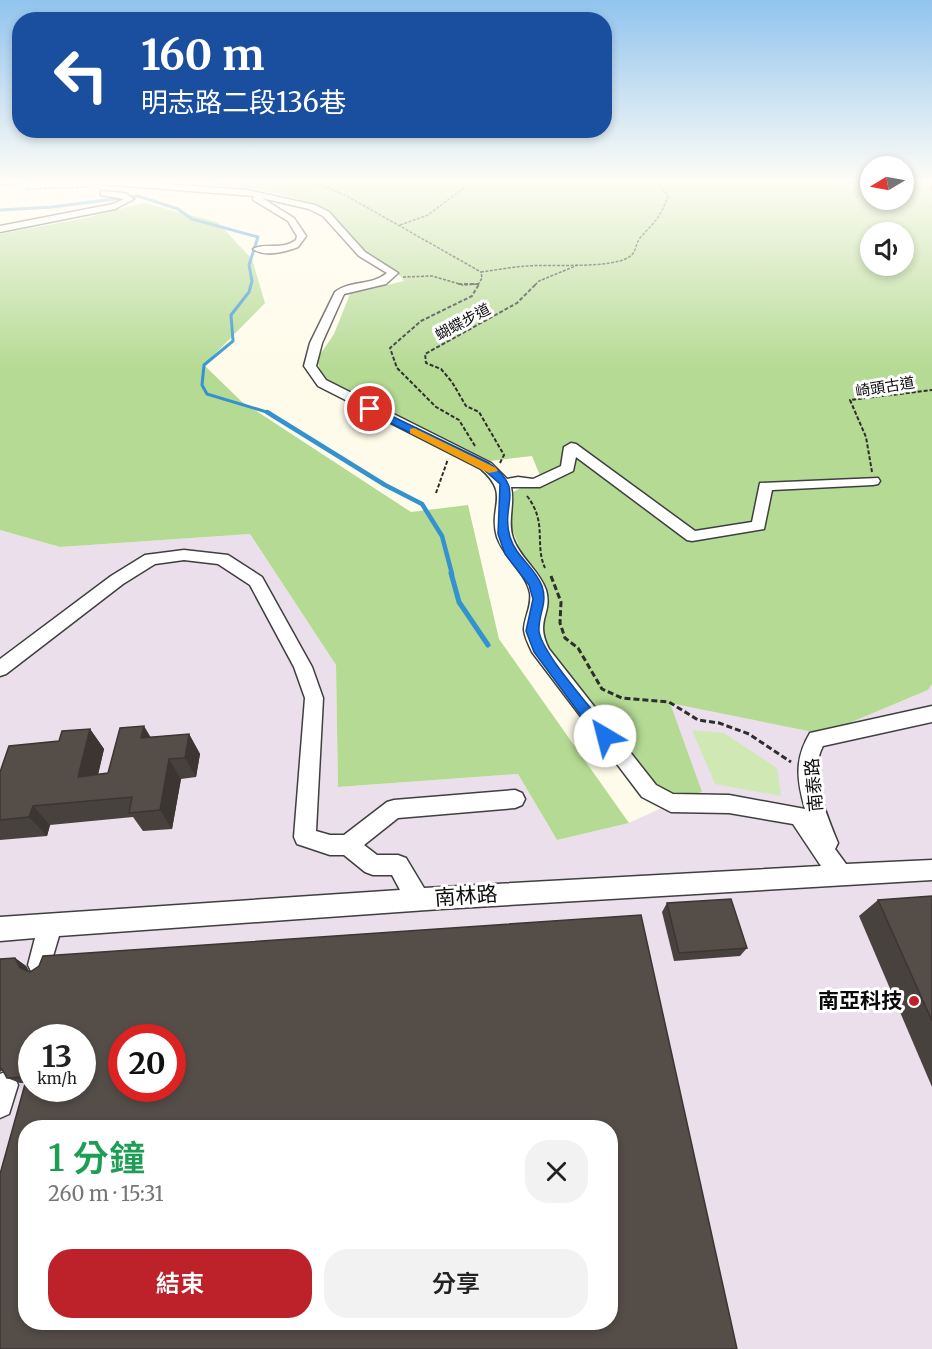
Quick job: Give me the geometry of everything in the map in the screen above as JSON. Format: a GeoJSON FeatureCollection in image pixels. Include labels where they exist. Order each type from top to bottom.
{"type":"FeatureCollection","features":[{"type":"Feature","properties":{"kind":"street"},"geometry":{"type":"LineString","coordinates":[[258,249],[269,251],[296,245]]}},
{"type":"Feature","properties":{"kind":"street"},"geometry":{"type":"LineString","coordinates":[[354,245],[362,254],[393,273],[383,282],[340,292],[316,343],[309,366],[322,382],[342,394],[454,450],[498,476],[535,484],[568,468],[572,447],[692,536],[759,526],[765,486],[873,481]]}},
{"type":"Feature","properties":{"kind":"street"},"geometry":{"type":"LineString","coordinates":[[498,476],[503,534],[509,551],[535,584],[539,599],[533,631],[541,652],[630,769],[649,791],[671,803],[729,804],[799,816],[840,874]]}},
{"type":"Feature","properties":{"kind":"street"},"geometry":{"type":"LineString","coordinates":[[0,669],[117,580],[152,559],[184,555],[222,560],[256,581],[303,667],[314,698],[304,837],[330,845],[348,845],[374,865],[398,865],[418,899]]}},
{"type":"Feature","properties":{"kind":"street","name":"南泰路"},"geometry":{"type":"LineString","coordinates":[[840,874],[815,815],[809,755],[817,739],[932,714]]}},
{"type":"Feature","properties":{"kind":"street"},"geometry":{"type":"LineString","coordinates":[[348,845],[394,809],[515,799]]}},
{"type":"Feature","properties":{"kind":"street","name":"南林路"},"geometry":{"type":"LineString","coordinates":[[0,929],[418,899],[932,870]]}},
{"type":"Feature","properties":{"kind":"street"},"geometry":{"type":"LineString","coordinates":[[40,965],[50,925]]}},
{"type":"Feature","properties":{"kind":"path"},"geometry":{"type":"LineString","coordinates":[[433,245],[481,272],[482,278],[472,296],[421,321],[390,348],[391,355],[397,368],[436,407],[459,420],[498,476],[511,488],[526,495],[533,503],[541,532],[541,561],[553,580],[561,602],[560,623],[565,638],[578,648],[602,689],[622,698],[669,702],[698,720],[719,723],[749,734],[810,773]]}},
{"type":"Feature","properties":{"kind":"path","name":"蝴蝶步道"},"geometry":{"type":"LineString","coordinates":[[481,272],[527,266],[616,263],[630,257],[637,245]]}},
{"type":"Feature","properties":{"kind":"path","name":"蝴蝶步道"},"geometry":{"type":"LineString","coordinates":[[498,476],[504,455],[479,412],[466,406],[452,382],[441,369],[426,363],[425,354],[517,303],[539,281],[578,265]]}},
{"type":"Feature","properties":{"kind":"path"},"geometry":{"type":"LineString","coordinates":[[390,277],[432,276],[463,285],[478,284]]}},
{"type":"Feature","properties":{"kind":"path","name":"崎頭古道"},"geometry":{"type":"LineString","coordinates":[[873,481],[866,437],[850,400],[932,390]]}},
{"type":"Feature","properties":{"kind":"path"},"geometry":{"type":"LineString","coordinates":[[436,493],[444,466],[454,450]]}},
{"type":"Feature","properties":{"kind":"shaded area"},"geometry":{"type":"Polygon","coordinates":[[[0,530],[60,547],[250,534],[336,665],[338,787],[518,774],[557,840],[629,823],[668,805],[669,702],[823,734],[928,690],[932,684],[932,1349],[0,1349],[0,530]]]}},
{"type":"Feature","properties":{"kind":"green space"},"geometry":{"type":"Polygon","coordinates":[[[0,245],[239,245],[252,259],[265,303],[204,365],[241,401],[411,512],[468,505],[499,639],[629,823],[557,840],[518,774],[338,787],[336,665],[250,534],[60,547],[0,530],[0,245]]]}},
{"type":"Feature","properties":{"kind":"green space"},"geometry":{"type":"Polygon","coordinates":[[[357,245],[860,245],[860,276],[914,276],[914,245],[932,245],[932,684],[928,690],[823,734],[670,703],[702,792],[668,805],[537,631],[536,587],[509,522],[513,492],[541,478],[532,456],[490,461],[322,379],[317,359],[334,334],[350,294],[404,281],[398,274],[378,265],[357,245]]]}},
{"type":"Feature","properties":{"kind":"green space"},"geometry":{"type":"Polygon","coordinates":[[[692,730],[724,733],[777,768],[781,796],[715,784],[692,730]]]}},
{"type":"Feature","properties":{"kind":"building"},"geometry":{"type":"Polygon","coordinates":[[[144,726],[141,738],[189,734],[185,758],[169,759],[160,810],[129,813],[132,797],[33,806],[29,817],[0,820],[0,772],[9,746],[59,741],[62,731],[90,729],[78,777],[108,773],[120,728],[144,726]]]}},
{"type":"Feature","properties":{"kind":"building"},"geometry":{"type":"Polygon","coordinates":[[[932,896],[932,1021],[878,900],[932,896]]]}},
{"type":"Feature","properties":{"kind":"building"},"geometry":{"type":"Polygon","coordinates":[[[731,899],[747,948],[679,953],[667,903],[731,899]]]}},
{"type":"Feature","properties":{"kind":"building"},"geometry":{"type":"Polygon","coordinates":[[[641,915],[737,1349],[0,1349],[0,1174],[20,1102],[96,1102],[96,1024],[18,1024],[18,1077],[7,1078],[0,1068],[0,959],[15,958],[20,968],[30,972],[39,966],[43,956],[641,915]]]}},
{"type":"Feature","properties":{"kind":"waterway"},"geometry":{"type":"LineString","coordinates":[[255,245],[249,265],[252,281],[249,292],[231,315],[233,341],[204,365],[202,385],[207,394],[267,412]]}},
{"type":"Feature","properties":{"kind":"waterway"},"geometry":{"type":"LineString","coordinates":[[267,412],[385,485],[422,504],[442,536],[452,574]]}},
{"type":"Feature","properties":{"kind":"waterway"},"geometry":{"type":"LineString","coordinates":[[451,573],[459,602],[488,645]]}},
{"type":"Feature","properties":{"kind":"slow traffic"},"geometry":{"type":"LineString","coordinates":[[414,431],[492,471]]}},
{"type":"Feature","properties":{"kind":"place","name":"南亞科技"},"geometry":{"type":"Point","coordinates":[914,1001]}},
{"type":"Feature","properties":{"kind":"route"},"geometry":{"type":"LineString","coordinates":[[370,409],[486,466],[499,475],[505,484],[503,534],[509,551],[535,584],[539,599],[533,631],[541,652],[605,736]]}}]}
